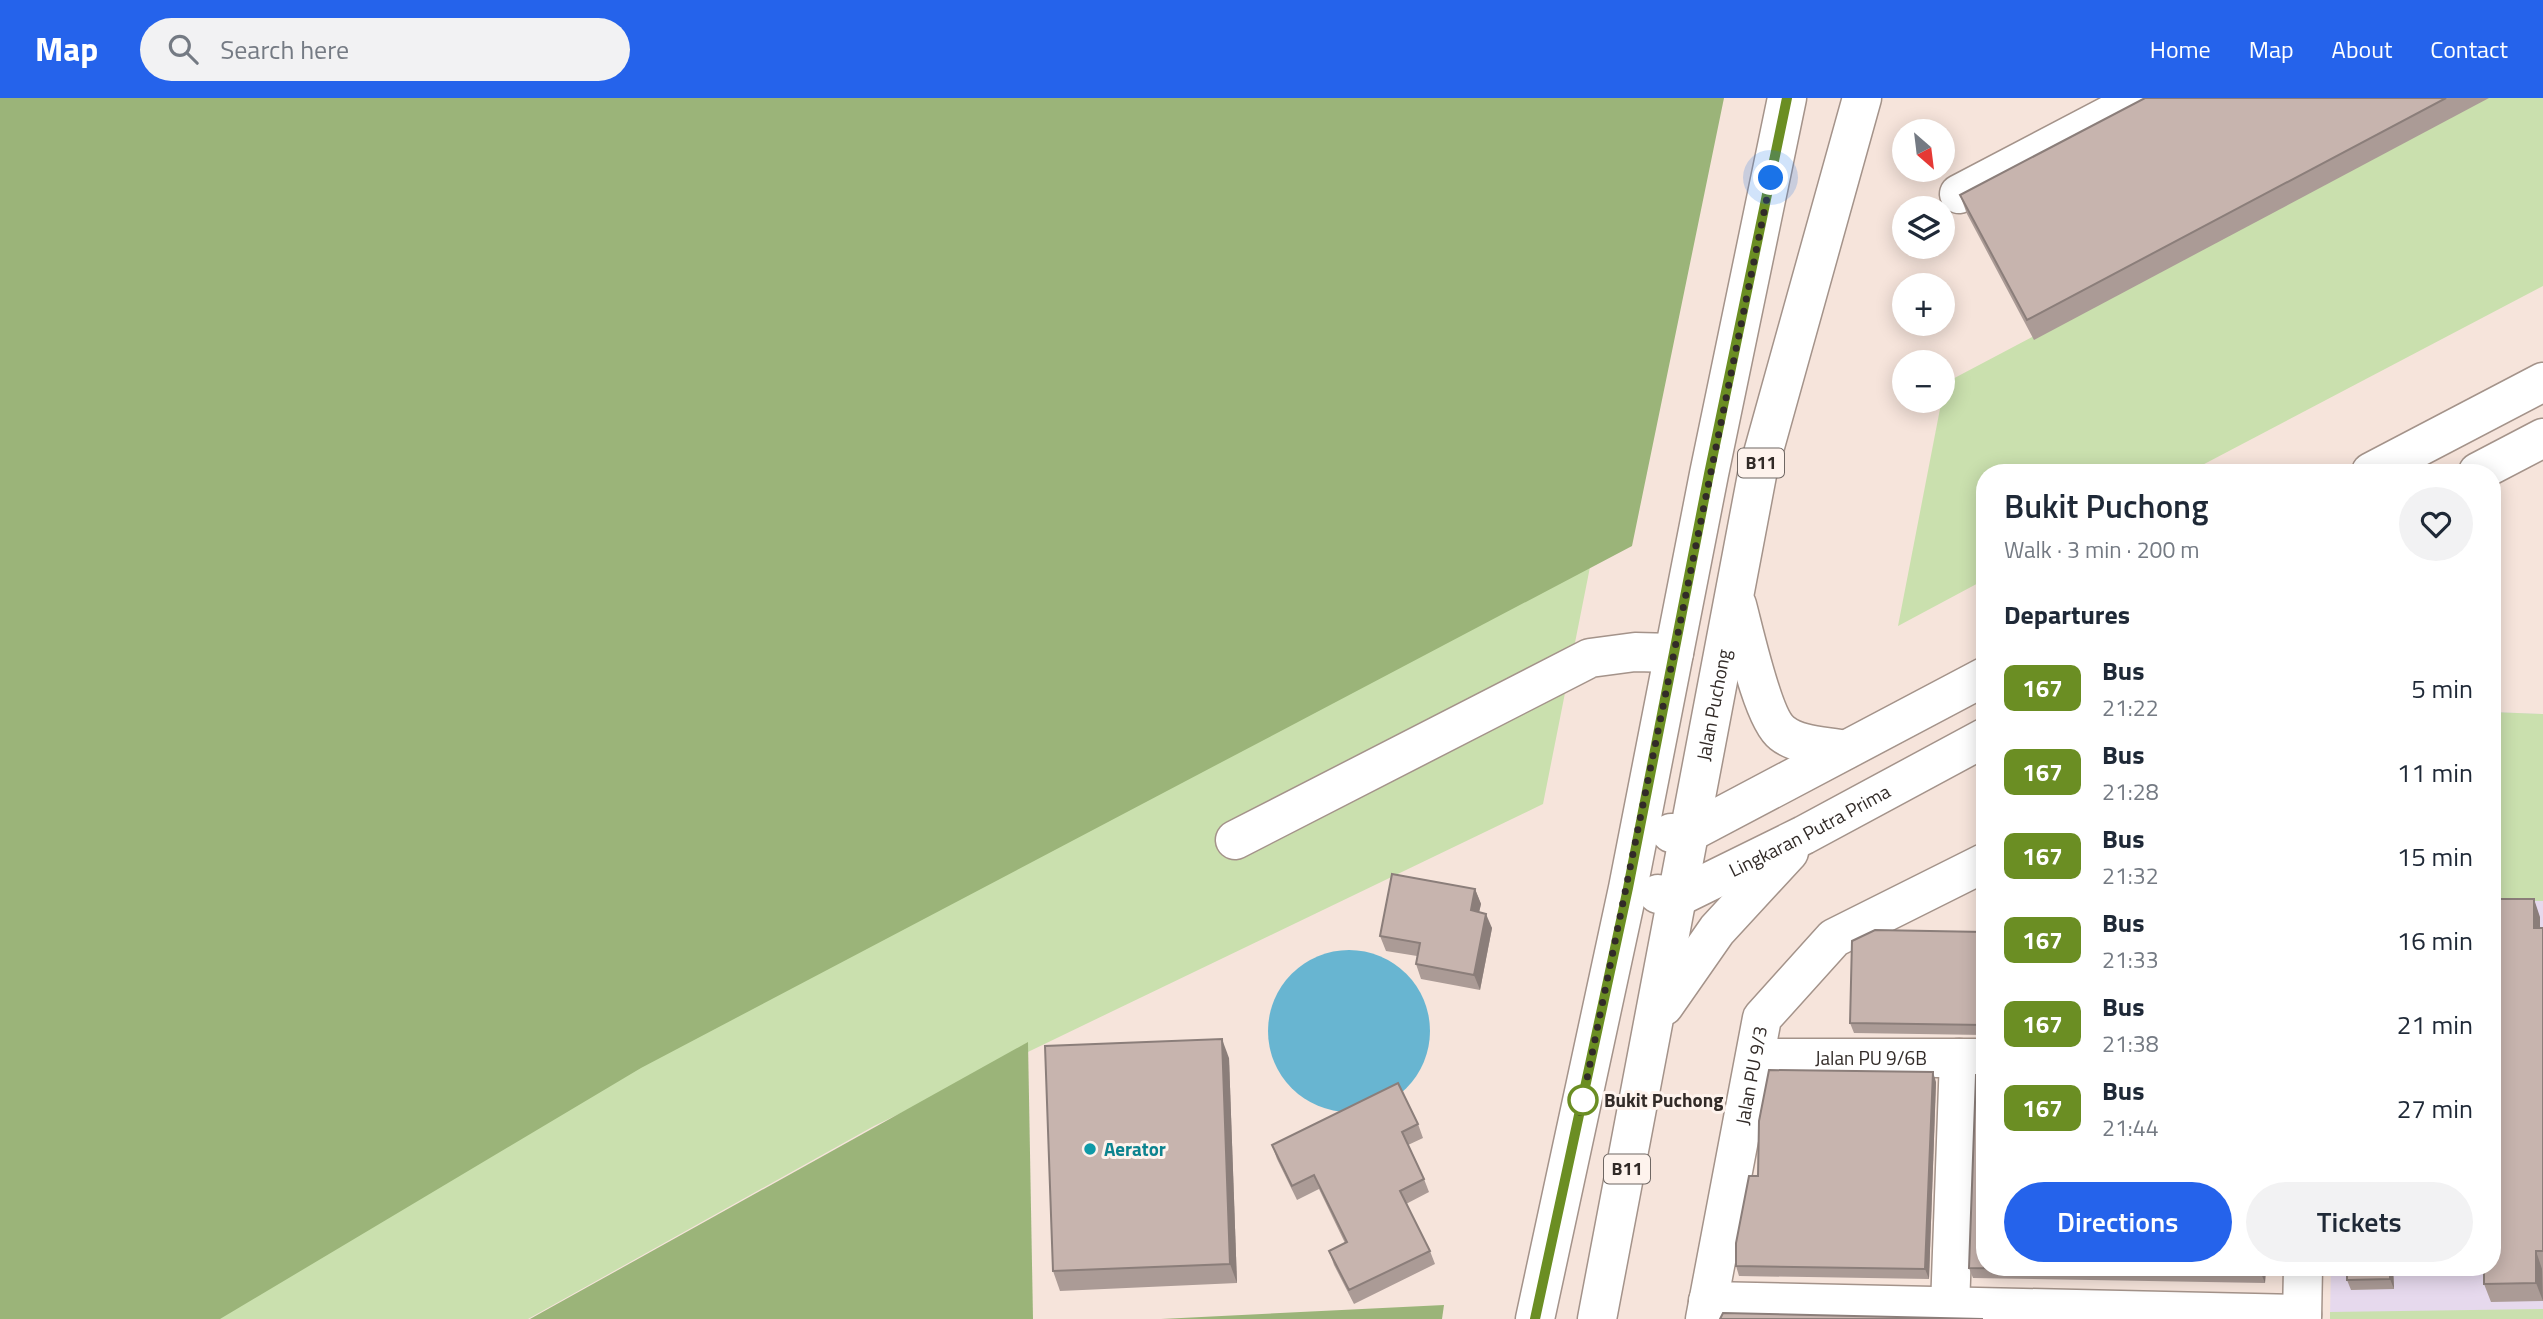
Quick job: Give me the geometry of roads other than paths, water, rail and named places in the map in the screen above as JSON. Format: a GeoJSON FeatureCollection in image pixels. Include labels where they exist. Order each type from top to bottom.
{"type":"FeatureCollection","features":[{"type":"Feature","properties":{"kind":"main road","name":"B11"},"geometry":{"type":"LineString","coordinates":[[1535,1319],[1628,888],[1787,98]]}},
{"type":"Feature","properties":{"kind":"main road","name":"Jalan Puchong"},"geometry":{"type":"LineString","coordinates":[[1598,1319],[1757,475],[1862,98]]}},
{"type":"Feature","properties":{"kind":"main road"},"geometry":{"type":"LineString","coordinates":[[1959,194],[2143,98]]}},
{"type":"Feature","properties":{"kind":"main road"},"geometry":{"type":"LineString","coordinates":[[2386,464],[2543,382]]}},
{"type":"Feature","properties":{"kind":"main road"},"geometry":{"type":"LineString","coordinates":[[2493,464],[2543,438]]}},
{"type":"Feature","properties":{"kind":"main road"},"geometry":{"type":"LineString","coordinates":[[1735,600],[1769,714],[1780,732],[1796,740],[1845,750]]}},
{"type":"Feature","properties":{"kind":"main road"},"geometry":{"type":"LineString","coordinates":[[1235,840],[1413,746],[1590,658],[1635,652],[1674,653]]}},
{"type":"Feature","properties":{"kind":"main road"},"geometry":{"type":"LineString","coordinates":[[1638,832],[1688,834],[1976,681]]}},
{"type":"Feature","properties":{"kind":"main road","name":"Lingkaran Putra Prima"},"geometry":{"type":"LineString","coordinates":[[1676,898],[1804,835],[1976,742]]}},
{"type":"Feature","properties":{"kind":"main road"},"geometry":{"type":"LineString","coordinates":[[1656,1019],[1689,965],[1717,930],[1804,835]]}},
{"type":"Feature","properties":{"kind":"main road","name":"Jalan PU 9/3"},"geometry":{"type":"LineString","coordinates":[[1706,1310],[1762,1018],[1834,938],[1976,867]]}},
{"type":"Feature","properties":{"kind":"main road"},"geometry":{"type":"LineString","coordinates":[[1628,888],[1676,898]]}},
{"type":"Feature","properties":{"kind":"main road","name":"Jalan PU 9/6B"},"geometry":{"type":"LineString","coordinates":[[1755,1058],[1972,1058]]}},
{"type":"Feature","properties":{"kind":"main road"},"geometry":{"type":"LineString","coordinates":[[1950,1307],[1972,1058]]}},
{"type":"Feature","properties":{"kind":"main road"},"geometry":{"type":"LineString","coordinates":[[1706,1310],[1950,1307],[2302,1316],[2303,1276]]}},
{"type":"Feature","properties":{"kind":"water"},"geometry":{"type":"Polygon","coordinates":[[[1349,950],[1380,956],[1406,974],[1424,1000],[1430,1031],[1424,1062],[1406,1088],[1380,1106],[1349,1112],[1318,1106],[1292,1088],[1274,1062],[1268,1031],[1274,1000],[1292,974],[1318,956],[1349,950]]]}},
{"type":"Feature","properties":{"kind":"place","name":"Bukit Puchong"},"geometry":{"type":"Point","coordinates":[1583,1100]}},
{"type":"Feature","properties":{"kind":"place","name":"Aerator"},"geometry":{"type":"Point","coordinates":[1090,1149]}}]}
